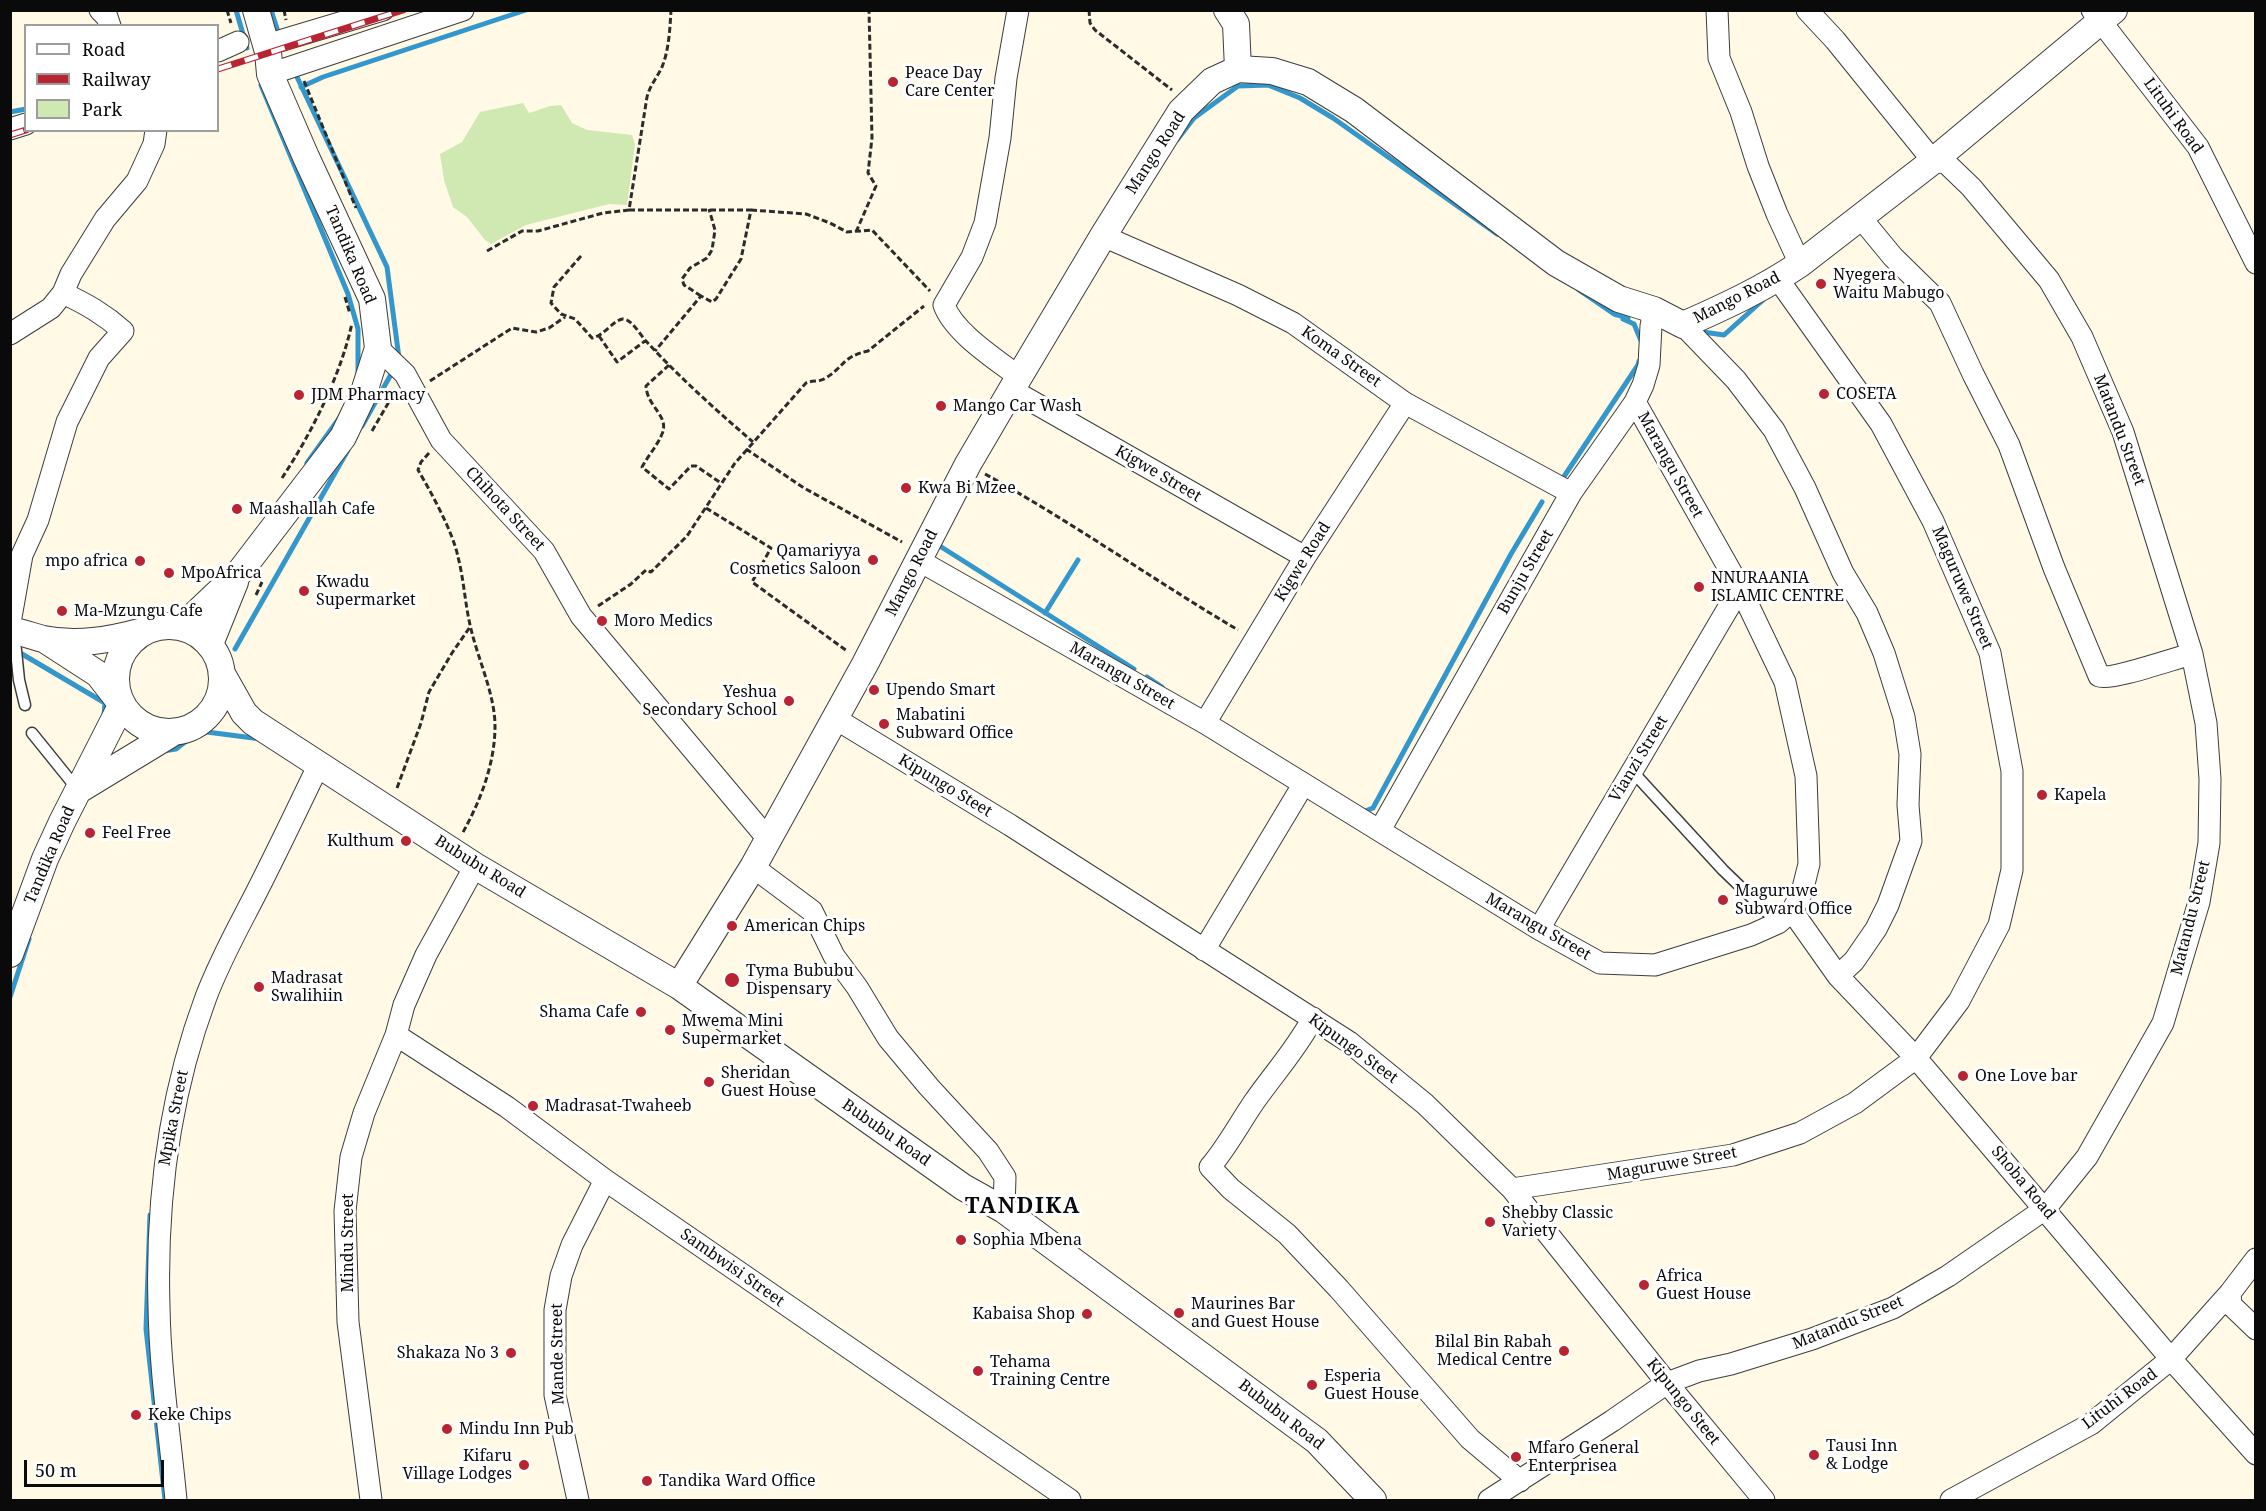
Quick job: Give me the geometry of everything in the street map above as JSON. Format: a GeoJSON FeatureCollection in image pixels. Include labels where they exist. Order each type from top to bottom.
{"type":"FeatureCollection","features":[{"type":"Feature","properties":{"kind":"street"},"geometry":{"type":"LineString","coordinates":[[100,10],[107,17],[109,24]]}},
{"type":"Feature","properties":{"kind":"street","name":"Tandika Road"},"geometry":{"type":"LineString","coordinates":[[182,627],[239,573],[343,437],[363,395],[378,348],[372,299],[270,74],[278,42],[256,10]]}},
{"type":"Feature","properties":{"kind":"street"},"geometry":{"type":"LineString","coordinates":[[278,42],[383,10]]}},
{"type":"Feature","properties":{"kind":"street"},"geometry":{"type":"LineString","coordinates":[[270,74],[463,10]]}},
{"type":"Feature","properties":{"kind":"street"},"geometry":{"type":"LineString","coordinates":[[940,301],[972,257],[986,224],[1000,138],[1006,78],[1018,10]]}},
{"type":"Feature","properties":{"kind":"street"},"geometry":{"type":"LineString","coordinates":[[1227,10],[1236,24],[1238,69]]}},
{"type":"Feature","properties":{"kind":"street"},"geometry":{"type":"LineString","coordinates":[[1716,10],[1719,58],[1739,105],[1762,176],[1800,264]]}},
{"type":"Feature","properties":{"kind":"street","name":"Matandu Street"},"geometry":{"type":"LineString","coordinates":[[1489,1500],[1667,1383],[1699,1371],[1731,1364],[1812,1339],[1893,1308],[1948,1276],[2045,1209],[2087,1157],[2163,1023],[2199,902],[2210,843],[2210,779],[2206,723],[2192,654],[2123,432],[2082,337],[2049,280],[1971,187],[1946,163],[1933,161],[1835,40],[1807,10]]}},
{"type":"Feature","properties":{"kind":"street","name":"Mango Road"},"geometry":{"type":"LineString","coordinates":[[679,986],[753,867],[836,719],[968,464],[1180,111],[1212,81],[1238,69],[1272,71],[1308,82],[1354,110],[1556,263],[1619,299],[1654,310],[1683,325],[1739,301],[1800,264],[1933,161],[2102,14]]}},
{"type":"Feature","properties":{"kind":"street","name":"Lituhi Road"},"geometry":{"type":"LineString","coordinates":[[2102,14],[2198,147],[2256,263]]}},
{"type":"Feature","properties":{"kind":"street"},"geometry":{"type":"LineString","coordinates":[[219,51],[238,42]]}},
{"type":"Feature","properties":{"kind":"street"},"geometry":{"type":"LineString","coordinates":[[10,334],[51,308],[63,293],[71,274],[105,219],[137,181],[154,144],[156,132]]}},
{"type":"Feature","properties":{"kind":"street"},"geometry":{"type":"LineString","coordinates":[[1858,219],[1865,223],[1893,256],[1940,303],[2009,445],[2054,568],[2099,676],[2103,678],[2192,654]]}},
{"type":"Feature","properties":{"kind":"street","name":"Koma Street"},"geometry":{"type":"LineString","coordinates":[[1103,236],[1238,295],[1293,323],[1405,403],[1571,493]]}},
{"type":"Feature","properties":{"kind":"street","name":"Maguruwe Street"},"geometry":{"type":"LineString","coordinates":[[1512,1189],[1733,1155],[1800,1132],[1855,1103],[1916,1058],[1959,1001],[1999,925],[2012,870],[2012,771],[1990,653],[1933,521],[1881,424],[1778,279]]}},
{"type":"Feature","properties":{"kind":"street"},"geometry":{"type":"LineString","coordinates":[[63,293],[91,306],[123,331],[99,358],[67,422],[38,520],[22,555],[11,627],[44,639],[98,674],[142,727],[182,731],[229,718],[238,717],[253,722]]}},
{"type":"Feature","properties":{"kind":"street","name":"Kigwe Street"},"geometry":{"type":"LineString","coordinates":[[940,301],[963,332],[1016,384],[1305,557]]}},
{"type":"Feature","properties":{"kind":"street","name":"Bunju Street"},"geometry":{"type":"LineString","coordinates":[[1380,830],[1571,493],[1635,402],[1649,365],[1654,310]]}},
{"type":"Feature","properties":{"kind":"street"},"geometry":{"type":"LineString","coordinates":[[1683,325],[1736,380],[1774,430],[1805,488],[1843,573],[1867,613],[1884,653],[1904,717],[1910,754],[1908,806],[1911,841],[1888,905],[1876,929],[1854,961],[1838,976]]}},
{"type":"Feature","properties":{"kind":"street","name":"Chihota Street"},"geometry":{"type":"LineString","coordinates":[[378,348],[405,374],[441,440],[544,551],[581,616],[768,839]]}},
{"type":"Feature","properties":{"kind":"street","name":"Marangu Street"},"geometry":{"type":"LineString","coordinates":[[921,556],[1205,723],[1539,929],[1600,963],[1655,965],[1751,936],[1785,917],[1802,892],[1809,864],[1806,776],[1785,682],[1740,588],[1635,402]]}},
{"type":"Feature","properties":{"kind":"street","name":"Kigwe Road"},"geometry":{"type":"LineString","coordinates":[[1205,723],[1305,557],[1405,403]]}},
{"type":"Feature","properties":{"kind":"street"},"geometry":{"type":"LineString","coordinates":[[210,644],[239,573]]}},
{"type":"Feature","properties":{"kind":"street","name":"Vianzi Street"},"geometry":{"type":"LineString","coordinates":[[1539,929],[1740,588]]}},
{"type":"Feature","properties":{"kind":"street"},"geometry":{"type":"LineString","coordinates":[[44,639],[86,642],[114,639],[163,626],[182,627],[210,644],[218,658],[222,674],[244,713],[253,722]]}},
{"type":"Feature","properties":{"kind":"street"},"geometry":{"type":"LineString","coordinates":[[120,703],[114,681],[118,660],[129,643],[146,630]]}},
{"type":"Feature","properties":{"kind":"street"},"geometry":{"type":"LineString","coordinates":[[182,731],[210,714],[220,696],[222,674]]}},
{"type":"Feature","properties":{"kind":"street","name":"Tandika Road"},"geometry":{"type":"LineString","coordinates":[[10,954],[45,859],[120,703]]}},
{"type":"Feature","properties":{"kind":"street","name":"Kipungo Steet"},"geometry":{"type":"LineString","coordinates":[[836,719],[1010,825],[1349,1042],[1425,1104],[1512,1189],[1764,1500]]}},
{"type":"Feature","properties":{"kind":"street","name":"Bububu Road"},"geometry":{"type":"LineString","coordinates":[[253,722],[475,866],[679,986],[963,1187],[1004,1210],[1317,1441],[1373,1500]]}},
{"type":"Feature","properties":{"kind":"street","name":"Tandika Road"},"geometry":{"type":"LineString","coordinates":[[79,790],[182,731]]}},
{"type":"Feature","properties":{"kind":"street","name":"Mpika Street"},"geometry":{"type":"LineString","coordinates":[[176,1500],[164,1374],[158,1267],[162,1184],[175,1098],[206,998],[227,945],[255,896],[319,764]]}},
{"type":"Feature","properties":{"kind":"street"},"geometry":{"type":"LineString","coordinates":[[1204,950],[1303,785]]}},
{"type":"Feature","properties":{"kind":"street","name":"Mindu Street"},"geometry":{"type":"LineString","coordinates":[[371,1500],[348,1322],[345,1211],[351,1157],[364,1113],[396,1035],[404,1005],[426,955],[475,866]]}},
{"type":"Feature","properties":{"kind":"street"},"geometry":{"type":"LineString","coordinates":[[753,867],[812,911],[834,956],[857,987],[888,1038],[988,1151],[1005,1177],[1004,1210]]}},
{"type":"Feature","properties":{"kind":"street","name":"Shoba Road"},"geometry":{"type":"LineString","coordinates":[[1785,917],[1916,1058],[2171,1359],[2256,1454]]}},
{"type":"Feature","properties":{"kind":"street"},"geometry":{"type":"LineString","coordinates":[[1312,1018],[1287,1061],[1255,1100],[1223,1152],[1210,1167],[1232,1189],[1287,1234],[1339,1289],[1470,1439],[1520,1481]]}},
{"type":"Feature","properties":{"kind":"street","name":"Sambwisi Street"},"geometry":{"type":"LineString","coordinates":[[396,1035],[507,1107],[605,1180],[1070,1500]]}},
{"type":"Feature","properties":{"kind":"street","name":"Mande Street"},"geometry":{"type":"LineString","coordinates":[[578,1500],[555,1395],[555,1310],[561,1276],[572,1245],[605,1180]]}},
{"type":"Feature","properties":{"kind":"street","name":"Lituhi Road"},"geometry":{"type":"LineString","coordinates":[[1951,1500],[2091,1424],[2171,1359],[2230,1293],[2256,1259]]}},
{"type":"Feature","properties":{"kind":"street"},"geometry":{"type":"LineString","coordinates":[[2230,1293],[2231,1305],[2256,1329]]}},
{"type":"Feature","properties":{"kind":"lane"},"geometry":{"type":"LineString","coordinates":[[11,627],[25,705]]}},
{"type":"Feature","properties":{"kind":"lane"},"geometry":{"type":"LineString","coordinates":[[32,733],[79,790]]}},
{"type":"Feature","properties":{"kind":"lane"},"geometry":{"type":"LineString","coordinates":[[1632,771],[1723,870],[1785,917]]}},
{"type":"Feature","properties":{"kind":"path"},"geometry":{"type":"LineString","coordinates":[[226,10],[238,42]]}},
{"type":"Feature","properties":{"kind":"path"},"geometry":{"type":"LineString","coordinates":[[278,42],[284,10]]}},
{"type":"Feature","properties":{"kind":"path"},"geometry":{"type":"LineString","coordinates":[[629,210],[647,97],[665,58],[671,10]]}},
{"type":"Feature","properties":{"kind":"path"},"geometry":{"type":"LineString","coordinates":[[856,232],[876,186],[868,173],[872,138],[869,82],[872,59],[869,10]]}},
{"type":"Feature","properties":{"kind":"path"},"geometry":{"type":"LineString","coordinates":[[1089,10],[1090,23],[1095,30],[1178,96],[1194,99]]}},
{"type":"Feature","properties":{"kind":"path"},"geometry":{"type":"LineString","coordinates":[[298,66],[357,209]]}},
{"type":"Feature","properties":{"kind":"path"},"geometry":{"type":"LineString","coordinates":[[709,209],[715,230],[712,250],[707,258],[690,268],[682,279],[684,285],[714,302],[741,260],[751,210]]}},
{"type":"Feature","properties":{"kind":"path"},"geometry":{"type":"LineString","coordinates":[[487,251],[522,231],[538,231],[603,213],[629,210],[709,209],[806,214],[847,232],[872,230],[940,301],[917,311],[868,351],[857,352],[823,380],[806,383],[746,449],[687,536],[651,572],[646,570],[631,584],[581,616]]}},
{"type":"Feature","properties":{"kind":"path"},"geometry":{"type":"LineString","coordinates":[[581,256],[552,293],[551,303],[566,317],[575,319],[592,338],[599,336],[620,320],[629,321],[645,341],[698,394],[753,442]]}},
{"type":"Feature","properties":{"kind":"path"},"geometry":{"type":"LineString","coordinates":[[281,480],[298,454],[346,349],[352,322],[344,293]]}},
{"type":"Feature","properties":{"kind":"path"},"geometry":{"type":"LineString","coordinates":[[655,351],[701,296]]}},
{"type":"Feature","properties":{"kind":"path"},"geometry":{"type":"LineString","coordinates":[[415,394],[432,380],[512,328],[536,332],[549,328],[566,317]]}},
{"type":"Feature","properties":{"kind":"path"},"geometry":{"type":"LineString","coordinates":[[599,336],[617,362],[645,341]]}},
{"type":"Feature","properties":{"kind":"path"},"geometry":{"type":"LineString","coordinates":[[669,365],[646,386],[646,396],[664,422],[663,432],[642,467],[669,489],[691,466],[696,466],[721,483]]}},
{"type":"Feature","properties":{"kind":"path"},"geometry":{"type":"LineString","coordinates":[[372,432],[405,374]]}},
{"type":"Feature","properties":{"kind":"path"},"geometry":{"type":"LineString","coordinates":[[441,440],[421,462],[418,470],[458,554],[470,627],[489,692],[495,725],[490,763],[478,805],[453,852]]}},
{"type":"Feature","properties":{"kind":"path"},"geometry":{"type":"LineString","coordinates":[[746,449],[777,471],[921,556]]}},
{"type":"Feature","properties":{"kind":"path"},"geometry":{"type":"LineString","coordinates":[[968,464],[1074,526],[1154,579],[1255,640]]}},
{"type":"Feature","properties":{"kind":"path"},"geometry":{"type":"LineString","coordinates":[[706,508],[771,548],[752,582],[865,664]]}},
{"type":"Feature","properties":{"kind":"path"},"geometry":{"type":"LineString","coordinates":[[252,602],[268,573]]}},
{"type":"Feature","properties":{"kind":"path"},"geometry":{"type":"LineString","coordinates":[[395,813],[397,785],[421,723],[429,692],[452,652],[470,627]]}},
{"type":"Feature","properties":{"kind":"green space"},"geometry":{"type":"Polygon","coordinates":[[[523,103],[529,113],[561,105],[572,123],[587,130],[632,135],[635,144],[627,205],[609,204],[526,225],[491,244],[485,240],[467,217],[453,207],[444,180],[440,154],[462,142],[480,112],[523,103]]]}},
{"type":"Feature","properties":{"kind":"waterway"},"geometry":{"type":"LineString","coordinates":[[236,10],[247,48]]}},
{"type":"Feature","properties":{"kind":"waterway"},"geometry":{"type":"LineString","coordinates":[[271,10],[279,35]]}},
{"type":"Feature","properties":{"kind":"waterway"},"geometry":{"type":"LineString","coordinates":[[301,87],[323,77],[526,10]]}},
{"type":"Feature","properties":{"kind":"waterway"},"geometry":{"type":"LineString","coordinates":[[297,77],[387,267],[399,358]]}},
{"type":"Feature","properties":{"kind":"waterway"},"geometry":{"type":"LineString","coordinates":[[261,85],[348,294],[358,329],[358,374]]}},
{"type":"Feature","properties":{"kind":"waterway"},"geometry":{"type":"LineString","coordinates":[[1177,140],[1194,118],[1238,86],[1268,85],[1300,98],[1333,118],[1497,234]]}},
{"type":"Feature","properties":{"kind":"waterway"},"geometry":{"type":"LineString","coordinates":[[10,112],[24,109]]}},
{"type":"Feature","properties":{"kind":"waterway"},"geometry":{"type":"LineString","coordinates":[[1579,290],[1614,314],[1628,318]]}},
{"type":"Feature","properties":{"kind":"waterway"},"geometry":{"type":"LineString","coordinates":[[1703,332],[1724,335],[1763,300]]}},
{"type":"Feature","properties":{"kind":"waterway"},"geometry":{"type":"LineString","coordinates":[[1623,319],[1634,324],[1642,343]]}},
{"type":"Feature","properties":{"kind":"waterway"},"geometry":{"type":"LineString","coordinates":[[1561,481],[1639,361]]}},
{"type":"Feature","properties":{"kind":"waterway"},"geometry":{"type":"LineString","coordinates":[[362,426],[394,369]]}},
{"type":"Feature","properties":{"kind":"waterway"},"geometry":{"type":"LineString","coordinates":[[307,463],[340,417]]}},
{"type":"Feature","properties":{"kind":"waterway"},"geometry":{"type":"LineString","coordinates":[[235,649],[348,450]]}},
{"type":"Feature","properties":{"kind":"waterway"},"geometry":{"type":"LineString","coordinates":[[1363,812],[1373,808],[1511,554],[1542,502]]}},
{"type":"Feature","properties":{"kind":"waterway"},"geometry":{"type":"LineString","coordinates":[[935,543],[1134,669]]}},
{"type":"Feature","properties":{"kind":"waterway"},"geometry":{"type":"LineString","coordinates":[[1045,613],[1078,560]]}},
{"type":"Feature","properties":{"kind":"waterway"},"geometry":{"type":"LineString","coordinates":[[10,652],[22,654],[105,703],[104,716]]}},
{"type":"Feature","properties":{"kind":"waterway"},"geometry":{"type":"LineString","coordinates":[[1147,677],[1162,687]]}},
{"type":"Feature","properties":{"kind":"waterway"},"geometry":{"type":"LineString","coordinates":[[163,751],[176,749],[199,731],[261,739]]}},
{"type":"Feature","properties":{"kind":"waterway"},"geometry":{"type":"LineString","coordinates":[[10,997],[29,939]]}},
{"type":"Feature","properties":{"kind":"waterway"},"geometry":{"type":"LineString","coordinates":[[150,1215],[146,1329],[165,1500]]}},
{"type":"Feature","properties":{"kind":"railway"},"geometry":{"type":"LineString","coordinates":[[219,69],[403,10]]}},
{"type":"Feature","properties":{"kind":"railway"},"geometry":{"type":"LineString","coordinates":[[10,135],[24,131]]}},
{"type":"Feature","properties":{"kind":"place","name":"Peace Day Care Center"},"geometry":{"type":"Point","coordinates":[893,82]}},
{"type":"Feature","properties":{"kind":"place","name":"Nyegera Waitu Mabugo"},"geometry":{"type":"Point","coordinates":[1821,284]}},
{"type":"Feature","properties":{"kind":"place","name":"COSETA"},"geometry":{"type":"Point","coordinates":[1824,394]}},
{"type":"Feature","properties":{"kind":"place","name":"JDM Pharmacy"},"geometry":{"type":"Point","coordinates":[299,395]}},
{"type":"Feature","properties":{"kind":"place","name":"Mango Car Wash"},"geometry":{"type":"Point","coordinates":[941,406]}},
{"type":"Feature","properties":{"kind":"place","name":"Kwa Bi Mzee"},"geometry":{"type":"Point","coordinates":[906,488]}},
{"type":"Feature","properties":{"kind":"place","name":"Maashallah Cafe"},"geometry":{"type":"Point","coordinates":[237,509]}},
{"type":"Feature","properties":{"kind":"place","name":"Qamariyya Cosmetics Saloon"},"geometry":{"type":"Point","coordinates":[873,560]}},
{"type":"Feature","properties":{"kind":"place","name":"mpo africa"},"geometry":{"type":"Point","coordinates":[140,561]}},
{"type":"Feature","properties":{"kind":"place","name":"MpoAfrica"},"geometry":{"type":"Point","coordinates":[169,573]}},
{"type":"Feature","properties":{"kind":"place","name":"NNURAANIA ISLAMIC CENTRE"},"geometry":{"type":"Point","coordinates":[1699,587]}},
{"type":"Feature","properties":{"kind":"place","name":"Kwadu Supermarket"},"geometry":{"type":"Point","coordinates":[304,591]}},
{"type":"Feature","properties":{"kind":"place","name":"Ma-Mzungu Cafe"},"geometry":{"type":"Point","coordinates":[62,611]}},
{"type":"Feature","properties":{"kind":"place","name":"Moro Medics"},"geometry":{"type":"Point","coordinates":[602,621]}},
{"type":"Feature","properties":{"kind":"place","name":"Upendo Smart"},"geometry":{"type":"Point","coordinates":[874,690]}},
{"type":"Feature","properties":{"kind":"place","name":"Yeshua Secondary School"},"geometry":{"type":"Point","coordinates":[789,701]}},
{"type":"Feature","properties":{"kind":"place","name":"Mabatini Subward Office"},"geometry":{"type":"Point","coordinates":[884,724]}},
{"type":"Feature","properties":{"kind":"place","name":"Kapela"},"geometry":{"type":"Point","coordinates":[2042,795]}},
{"type":"Feature","properties":{"kind":"place","name":"Feel Free"},"geometry":{"type":"Point","coordinates":[90,833]}},
{"type":"Feature","properties":{"kind":"place","name":"Kulthum"},"geometry":{"type":"Point","coordinates":[406,841]}},
{"type":"Feature","properties":{"kind":"place","name":"Maguruwe Subward Office"},"geometry":{"type":"Point","coordinates":[1723,900]}},
{"type":"Feature","properties":{"kind":"place","name":"American Chips"},"geometry":{"type":"Point","coordinates":[732,926]}},
{"type":"Feature","properties":{"kind":"place","name":"Tyma Bububu Dispensary"},"geometry":{"type":"Point","coordinates":[732,980]}},
{"type":"Feature","properties":{"kind":"place","name":"Madrasat Swalihiin"},"geometry":{"type":"Point","coordinates":[259,987]}},
{"type":"Feature","properties":{"kind":"place","name":"Shama Cafe"},"geometry":{"type":"Point","coordinates":[641,1012]}},
{"type":"Feature","properties":{"kind":"place","name":"Mwema Mini Supermarket"},"geometry":{"type":"Point","coordinates":[670,1030]}},
{"type":"Feature","properties":{"kind":"place","name":"One Love bar"},"geometry":{"type":"Point","coordinates":[1963,1076]}},
{"type":"Feature","properties":{"kind":"place","name":"Sheridan Guest House"},"geometry":{"type":"Point","coordinates":[709,1082]}},
{"type":"Feature","properties":{"kind":"place","name":"Madrasat-Twaheeb"},"geometry":{"type":"Point","coordinates":[533,1106]}},
{"type":"Feature","properties":{"kind":"place","name":"Shebby Classic Variety"},"geometry":{"type":"Point","coordinates":[1490,1222]}},
{"type":"Feature","properties":{"kind":"place","name":"Sophia Mbena"},"geometry":{"type":"Point","coordinates":[961,1240]}},
{"type":"Feature","properties":{"kind":"place","name":"Africa Guest House"},"geometry":{"type":"Point","coordinates":[1644,1285]}},
{"type":"Feature","properties":{"kind":"place","name":"Maurines Bar and Guest House"},"geometry":{"type":"Point","coordinates":[1179,1313]}},
{"type":"Feature","properties":{"kind":"place","name":"Kabaisa Shop"},"geometry":{"type":"Point","coordinates":[1087,1314]}},
{"type":"Feature","properties":{"kind":"place","name":"Bilal Bin Rabah Medical Centre"},"geometry":{"type":"Point","coordinates":[1564,1351]}},
{"type":"Feature","properties":{"kind":"place","name":"Shakaza No 3"},"geometry":{"type":"Point","coordinates":[511,1353]}},
{"type":"Feature","properties":{"kind":"place","name":"Tehama Training Centre"},"geometry":{"type":"Point","coordinates":[978,1371]}},
{"type":"Feature","properties":{"kind":"place","name":"Esperia Guest House"},"geometry":{"type":"Point","coordinates":[1312,1385]}},
{"type":"Feature","properties":{"kind":"place","name":"Keke Chips"},"geometry":{"type":"Point","coordinates":[136,1415]}},
{"type":"Feature","properties":{"kind":"place","name":"Mindu Inn Pub"},"geometry":{"type":"Point","coordinates":[447,1429]}},
{"type":"Feature","properties":{"kind":"place","name":"Tausi Inn & Lodge"},"geometry":{"type":"Point","coordinates":[1814,1455]}},
{"type":"Feature","properties":{"kind":"place","name":"Mfaro General Enterprisea"},"geometry":{"type":"Point","coordinates":[1516,1457]}},
{"type":"Feature","properties":{"kind":"place","name":"Kifaru Village Lodges"},"geometry":{"type":"Point","coordinates":[524,1465]}},
{"type":"Feature","properties":{"kind":"place","name":"Tandika Ward Office"},"geometry":{"type":"Point","coordinates":[647,1481]}},
{"type":"Feature","properties":{"kind":"district","name":"TANDIKA"},"geometry":{"type":"Point","coordinates":[1023,1207]}}]}
